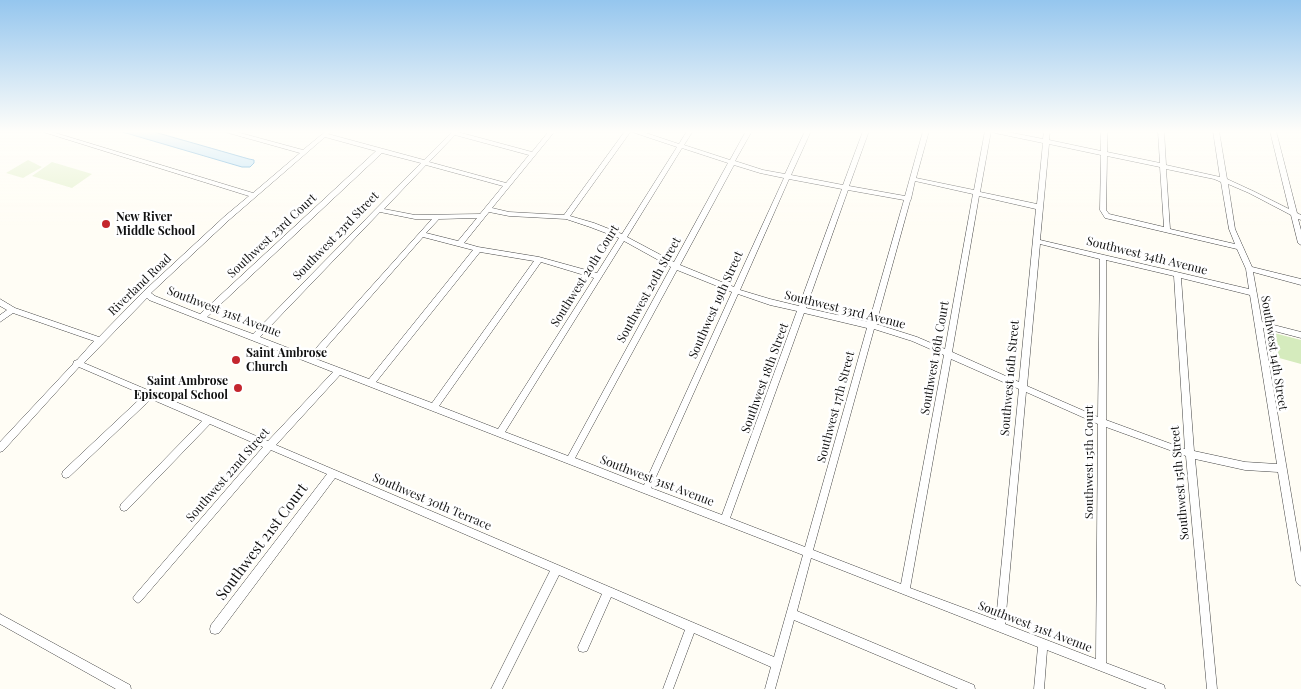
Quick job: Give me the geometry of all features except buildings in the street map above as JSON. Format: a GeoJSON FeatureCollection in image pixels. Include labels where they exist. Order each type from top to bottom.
{"type":"FeatureCollection","features":[{"type":"Feature","properties":{"kind":"street"},"geometry":{"type":"LineString","coordinates":[[149,163],[254,195]]}},
{"type":"Feature","properties":{"kind":"street","name":"Riverland Road"},"geometry":{"type":"LineString","coordinates":[[1,445],[77,363],[146,293],[291,163]]}},
{"type":"Feature","properties":{"kind":"street","name":"Southwest 23rd Court"},"geometry":{"type":"LineString","coordinates":[[202,317],[367,163]]}},
{"type":"Feature","properties":{"kind":"street","name":"Southwest 23rd Street"},"geometry":{"type":"LineString","coordinates":[[254,338],[425,163]]}},
{"type":"Feature","properties":{"kind":"street"},"geometry":{"type":"LineString","coordinates":[[426,163],[508,185]]}},
{"type":"Feature","properties":{"kind":"street"},"geometry":{"type":"LineString","coordinates":[[459,244],[526,163]]}},
{"type":"Feature","properties":{"kind":"street"},"geometry":{"type":"LineString","coordinates":[[566,217],[605,163]]}},
{"type":"Feature","properties":{"kind":"street","name":"Southwest 20th Court"},"geometry":{"type":"LineString","coordinates":[[500,433],[669,163]]}},
{"type":"Feature","properties":{"kind":"street","name":"Southwest 20th Street"},"geometry":{"type":"LineString","coordinates":[[570,460],[732,163]]}},
{"type":"Feature","properties":{"kind":"street"},"geometry":{"type":"LineString","coordinates":[[733,163],[787,178],[908,200]]}},
{"type":"Feature","properties":{"kind":"street","name":"Southwest 19th Street"},"geometry":{"type":"LineString","coordinates":[[646,490],[794,163]]}},
{"type":"Feature","properties":{"kind":"street","name":"Southwest 18th Street"},"geometry":{"type":"LineString","coordinates":[[725,520],[855,163]]}},
{"type":"Feature","properties":{"kind":"street","name":"Southwest 17th Street"},"geometry":{"type":"LineString","coordinates":[[770,689],[918,163]]}},
{"type":"Feature","properties":{"kind":"street","name":"Southwest 16th Court"},"geometry":{"type":"LineString","coordinates":[[905,590],[982,163]]}},
{"type":"Feature","properties":{"kind":"street","name":"Southwest 16th Street"},"geometry":{"type":"LineString","coordinates":[[1000,627],[1043,163]]}},
{"type":"Feature","properties":{"kind":"street"},"geometry":{"type":"LineString","coordinates":[[1104,163],[1103,210],[1107,216],[1240,248]]}},
{"type":"Feature","properties":{"kind":"street"},"geometry":{"type":"LineString","coordinates":[[1150,163],[1224,180],[1301,218]]}},
{"type":"Feature","properties":{"kind":"street","name":"Southwest 14th Street"},"geometry":{"type":"LineString","coordinates":[[1221,163],[1232,229],[1250,269],[1281,468],[1298,541],[1301,581]]}},
{"type":"Feature","properties":{"kind":"street"},"geometry":{"type":"LineString","coordinates":[[1281,163],[1301,243]]}},
{"type":"Feature","properties":{"kind":"street"},"geometry":{"type":"LineString","coordinates":[[1163,166],[1167,231]]}},
{"type":"Feature","properties":{"kind":"street"},"geometry":{"type":"LineString","coordinates":[[914,179],[1039,207]]}},
{"type":"Feature","properties":{"kind":"street","name":"Southwest 33rd Avenue"},"geometry":{"type":"LineString","coordinates":[[487,209],[509,214],[566,217],[592,225],[622,237],[675,266],[736,291],[802,310],[872,326],[914,339],[1101,422],[1190,454],[1246,466],[1281,468]]}},
{"type":"Feature","properties":{"kind":"street"},"geometry":{"type":"LineString","coordinates":[[379,210],[402,216],[436,218],[482,216]]}},
{"type":"Feature","properties":{"kind":"street"},"geometry":{"type":"LineString","coordinates":[[311,359],[436,218]]}},
{"type":"Feature","properties":{"kind":"street"},"geometry":{"type":"LineString","coordinates":[[422,234],[478,249],[539,259],[597,276]]}},
{"type":"Feature","properties":{"kind":"street","name":"Southwest 34th Avenue"},"geometry":{"type":"LineString","coordinates":[[1036,241],[1253,293]]}},
{"type":"Feature","properties":{"kind":"street"},"geometry":{"type":"LineString","coordinates":[[371,383],[478,249]]}},
{"type":"Feature","properties":{"kind":"street","name":"Southwest 15th Court"},"geometry":{"type":"LineString","coordinates":[[1101,666],[1101,422],[1104,257]]}},
{"type":"Feature","properties":{"kind":"street"},"geometry":{"type":"LineString","coordinates":[[434,407],[539,259]]}},
{"type":"Feature","properties":{"kind":"street"},"geometry":{"type":"LineString","coordinates":[[1250,269],[1301,282]]}},
{"type":"Feature","properties":{"kind":"street","name":"Southwest 15th Street"},"geometry":{"type":"LineString","coordinates":[[1177,275],[1190,454],[1212,689]]}},
{"type":"Feature","properties":{"kind":"street","name":"Southwest 31st Avenue"},"geometry":{"type":"LineString","coordinates":[[146,293],[152,298],[254,338],[1160,689]]}},
{"type":"Feature","properties":{"kind":"street"},"geometry":{"type":"LineString","coordinates":[[0,302],[12,310],[82,334],[82,338],[98,342]]}},
{"type":"Feature","properties":{"kind":"street"},"geometry":{"type":"LineString","coordinates":[[0,319],[12,310]]}},
{"type":"Feature","properties":{"kind":"street"},"geometry":{"type":"LineString","coordinates":[[1258,324],[1301,335]]}},
{"type":"Feature","properties":{"kind":"street","name":"Southwest 30th Terrace"},"geometry":{"type":"LineString","coordinates":[[77,363],[777,664]]}},
{"type":"Feature","properties":{"kind":"street","name":"Southwest 22nd Street"},"geometry":{"type":"LineString","coordinates":[[138,598],[269,446],[339,370]]}},
{"type":"Feature","properties":{"kind":"street"},"geometry":{"type":"LineString","coordinates":[[66,474],[150,395]]}},
{"type":"Feature","properties":{"kind":"street"},"geometry":{"type":"LineString","coordinates":[[124,507],[208,420]]}},
{"type":"Feature","properties":{"kind":"street","name":"Southwest 21st Court"},"geometry":{"type":"LineString","coordinates":[[215,629],[333,473]]}},
{"type":"Feature","properties":{"kind":"street"},"geometry":{"type":"LineString","coordinates":[[496,689],[556,570]]}},
{"type":"Feature","properties":{"kind":"street"},"geometry":{"type":"LineString","coordinates":[[583,647],[608,592]]}},
{"type":"Feature","properties":{"kind":"street"},"geometry":{"type":"LineString","coordinates":[[792,614],[970,689]]}},
{"type":"Feature","properties":{"kind":"street"},"geometry":{"type":"LineString","coordinates":[[0,619],[126,689]]}},
{"type":"Feature","properties":{"kind":"street"},"geometry":{"type":"LineString","coordinates":[[668,689],[691,628]]}},
{"type":"Feature","properties":{"kind":"street"},"geometry":{"type":"LineString","coordinates":[[1039,689],[1042,644]]}},
{"type":"Feature","properties":{"kind":"green space"},"geometry":{"type":"Polygon","coordinates":[[[23,163],[34,163],[42,167],[23,178],[6,173],[23,163]]]}},
{"type":"Feature","properties":{"kind":"green space"},"geometry":{"type":"Polygon","coordinates":[[[50,163],[92,174],[72,188],[32,176],[50,163]]]}},
{"type":"Feature","properties":{"kind":"green space"},"geometry":{"type":"Polygon","coordinates":[[[1274,333],[1301,340],[1301,364],[1272,356],[1268,334],[1274,333]]]}},
{"type":"Feature","properties":{"kind":"water"},"geometry":{"type":"Polygon","coordinates":[[[229,163],[254,163],[250,167],[229,163]]]}},
{"type":"Feature","properties":{"kind":"place","name":"New River Middle School"},"geometry":{"type":"Point","coordinates":[106,224]}},
{"type":"Feature","properties":{"kind":"place","name":"Saint Ambrose Church"},"geometry":{"type":"Point","coordinates":[236,360]}},
{"type":"Feature","properties":{"kind":"place","name":"Saint Ambrose Episcopal School"},"geometry":{"type":"Point","coordinates":[238,388]}}]}
